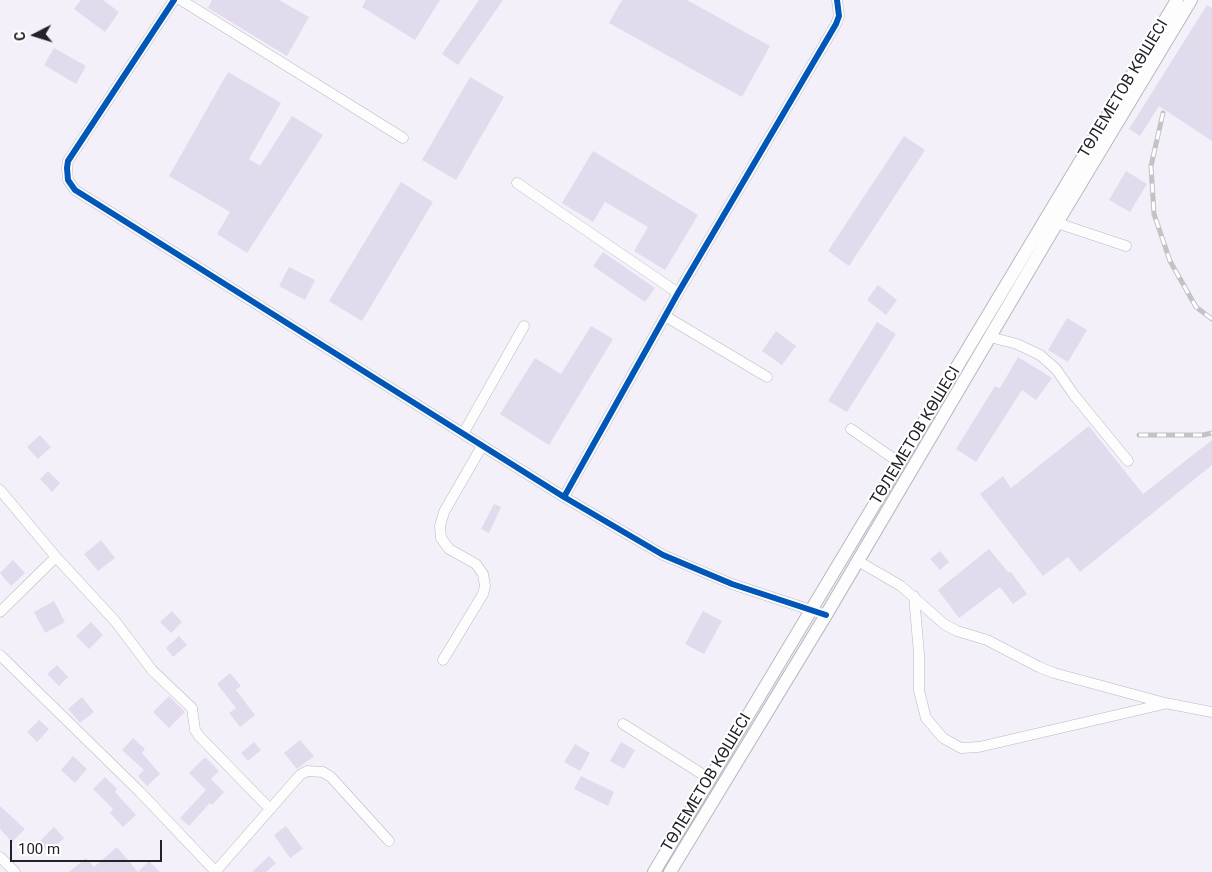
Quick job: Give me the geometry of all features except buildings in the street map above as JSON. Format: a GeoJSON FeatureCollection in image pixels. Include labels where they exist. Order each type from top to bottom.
{"type":"FeatureCollection","features":[{"type":"Feature","properties":{"kind":"main road","name":"ТӨЛЕМЕТОВ КӨШЕСІ"},"geometry":{"type":"LineString","coordinates":[[654,872],[1177,0]]}},
{"type":"Feature","properties":{"kind":"main road","name":"ТӨЛЕМЕТОВ КӨШЕСІ"},"geometry":{"type":"LineString","coordinates":[[670,872],[826,615],[1191,0]]}},
{"type":"Feature","properties":{"kind":"street"},"geometry":{"type":"LineString","coordinates":[[174,0],[68,161],[67,174],[71,186],[85,197],[482,446],[663,555],[732,584],[826,615]]}},
{"type":"Feature","properties":{"kind":"street"},"geometry":{"type":"LineString","coordinates":[[181,0],[403,138]]}},
{"type":"Feature","properties":{"kind":"street"},"geometry":{"type":"LineString","coordinates":[[564,497],[678,293],[836,24],[839,16],[837,0]]}},
{"type":"Feature","properties":{"kind":"street"},"geometry":{"type":"LineString","coordinates":[[516,183],[678,293]]}},
{"type":"Feature","properties":{"kind":"street"},"geometry":{"type":"LineString","coordinates":[[1057,223],[1126,246]]}},
{"type":"Feature","properties":{"kind":"street"},"geometry":{"type":"LineString","coordinates":[[665,316],[767,377]]}},
{"type":"Feature","properties":{"kind":"street"},"geometry":{"type":"LineString","coordinates":[[463,434],[524,326]]}},
{"type":"Feature","properties":{"kind":"street"},"geometry":{"type":"LineString","coordinates":[[990,337],[1017,344],[1040,355],[1056,369],[1079,401],[1128,461]]}},
{"type":"Feature","properties":{"kind":"street"},"geometry":{"type":"LineString","coordinates":[[851,429],[900,463]]}},
{"type":"Feature","properties":{"kind":"street"},"geometry":{"type":"LineString","coordinates":[[443,660],[483,594],[485,586],[483,574],[476,564],[449,549],[441,538],[440,526],[444,512],[482,446]]}},
{"type":"Feature","properties":{"kind":"street"},"geometry":{"type":"LineString","coordinates":[[0,490],[56,557],[115,621],[152,670],[192,708],[195,730],[200,736],[270,809]]}},
{"type":"Feature","properties":{"kind":"street"},"geometry":{"type":"LineString","coordinates":[[0,612],[56,557]]}},
{"type":"Feature","properties":{"kind":"street"},"geometry":{"type":"LineString","coordinates":[[858,561],[901,586],[944,624],[957,631],[986,640],[1039,667],[1054,673],[1165,703],[1212,712]]}},
{"type":"Feature","properties":{"kind":"street"},"geometry":{"type":"LineString","coordinates":[[914,596],[919,654],[919,691],[926,718],[943,738],[961,748],[986,746],[1165,703]]}},
{"type":"Feature","properties":{"kind":"street"},"geometry":{"type":"LineString","coordinates":[[0,655],[140,792],[216,872],[300,775],[307,771],[323,772],[330,777],[389,841]]}},
{"type":"Feature","properties":{"kind":"street"},"geometry":{"type":"LineString","coordinates":[[623,724],[710,779]]}},
{"type":"Feature","properties":{"kind":"street"},"geometry":{"type":"LineString","coordinates":[[0,857],[15,872]]}},
{"type":"Feature","properties":{"kind":"railway"},"geometry":{"type":"LineString","coordinates":[[1163,113],[1151,166],[1154,214],[1170,261],[1196,307],[1212,319]]}},
{"type":"Feature","properties":{"kind":"railway"},"geometry":{"type":"LineString","coordinates":[[1139,435],[1203,435],[1212,433]]}},
{"type":"Feature","properties":{"kind":"cycle path"},"geometry":{"type":"LineString","coordinates":[[174,0],[68,161],[68,180],[75,190],[564,497],[663,555],[732,584],[826,615]]}},
{"type":"Feature","properties":{"kind":"cycle path"},"geometry":{"type":"LineString","coordinates":[[564,497],[678,293],[836,24],[839,16],[837,0]]}}]}
